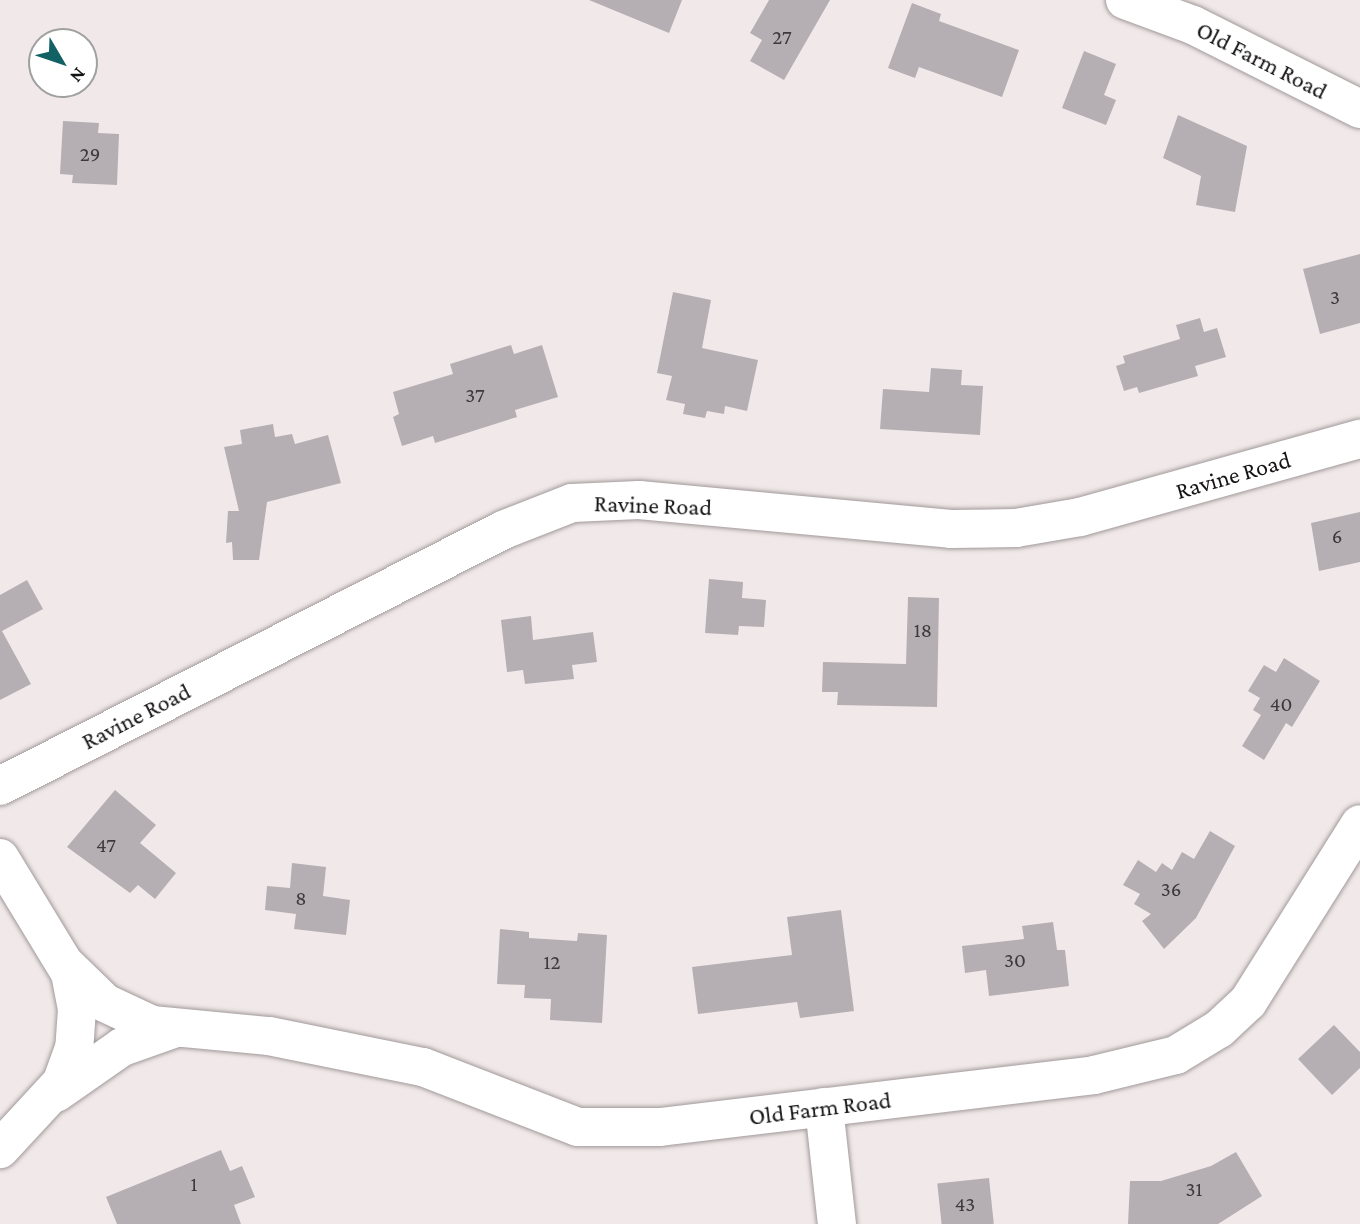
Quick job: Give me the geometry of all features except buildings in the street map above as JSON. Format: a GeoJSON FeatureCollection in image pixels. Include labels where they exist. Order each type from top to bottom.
{"type":"FeatureCollection","features":[{"type":"Feature","properties":{"kind":"street","name":"Old Farm Road"},"geometry":{"type":"LineString","coordinates":[[1125,0],[1170,6],[1360,109]]}},
{"type":"Feature","properties":{"kind":"street","name":"Ravine Road"},"geometry":{"type":"LineString","coordinates":[[0,786],[491,536],[572,503],[639,500],[951,529],[1016,528],[1080,517],[1360,439]]}},
{"type":"Feature","properties":{"kind":"street","name":"Old Farm Road"},"geometry":{"type":"LineString","coordinates":[[66,965],[123,1014],[176,1028],[269,1036],[423,1067],[555,1120],[590,1129],[645,1129],[1111,1072],[1187,1049],[1219,1030],[1248,1002],[1360,824]]}},
{"type":"Feature","properties":{"kind":"street"},"geometry":{"type":"LineString","coordinates":[[0,858],[66,965],[75,989],[77,1028],[69,1067],[49,1099],[0,1149]]}},
{"type":"Feature","properties":{"kind":"street","name":"Old Farm Road"},"geometry":{"type":"LineString","coordinates":[[49,1099],[111,1053],[176,1028]]}},
{"type":"Feature","properties":{"kind":"street"},"geometry":{"type":"LineString","coordinates":[[824,1107],[837,1224]]}}]}
